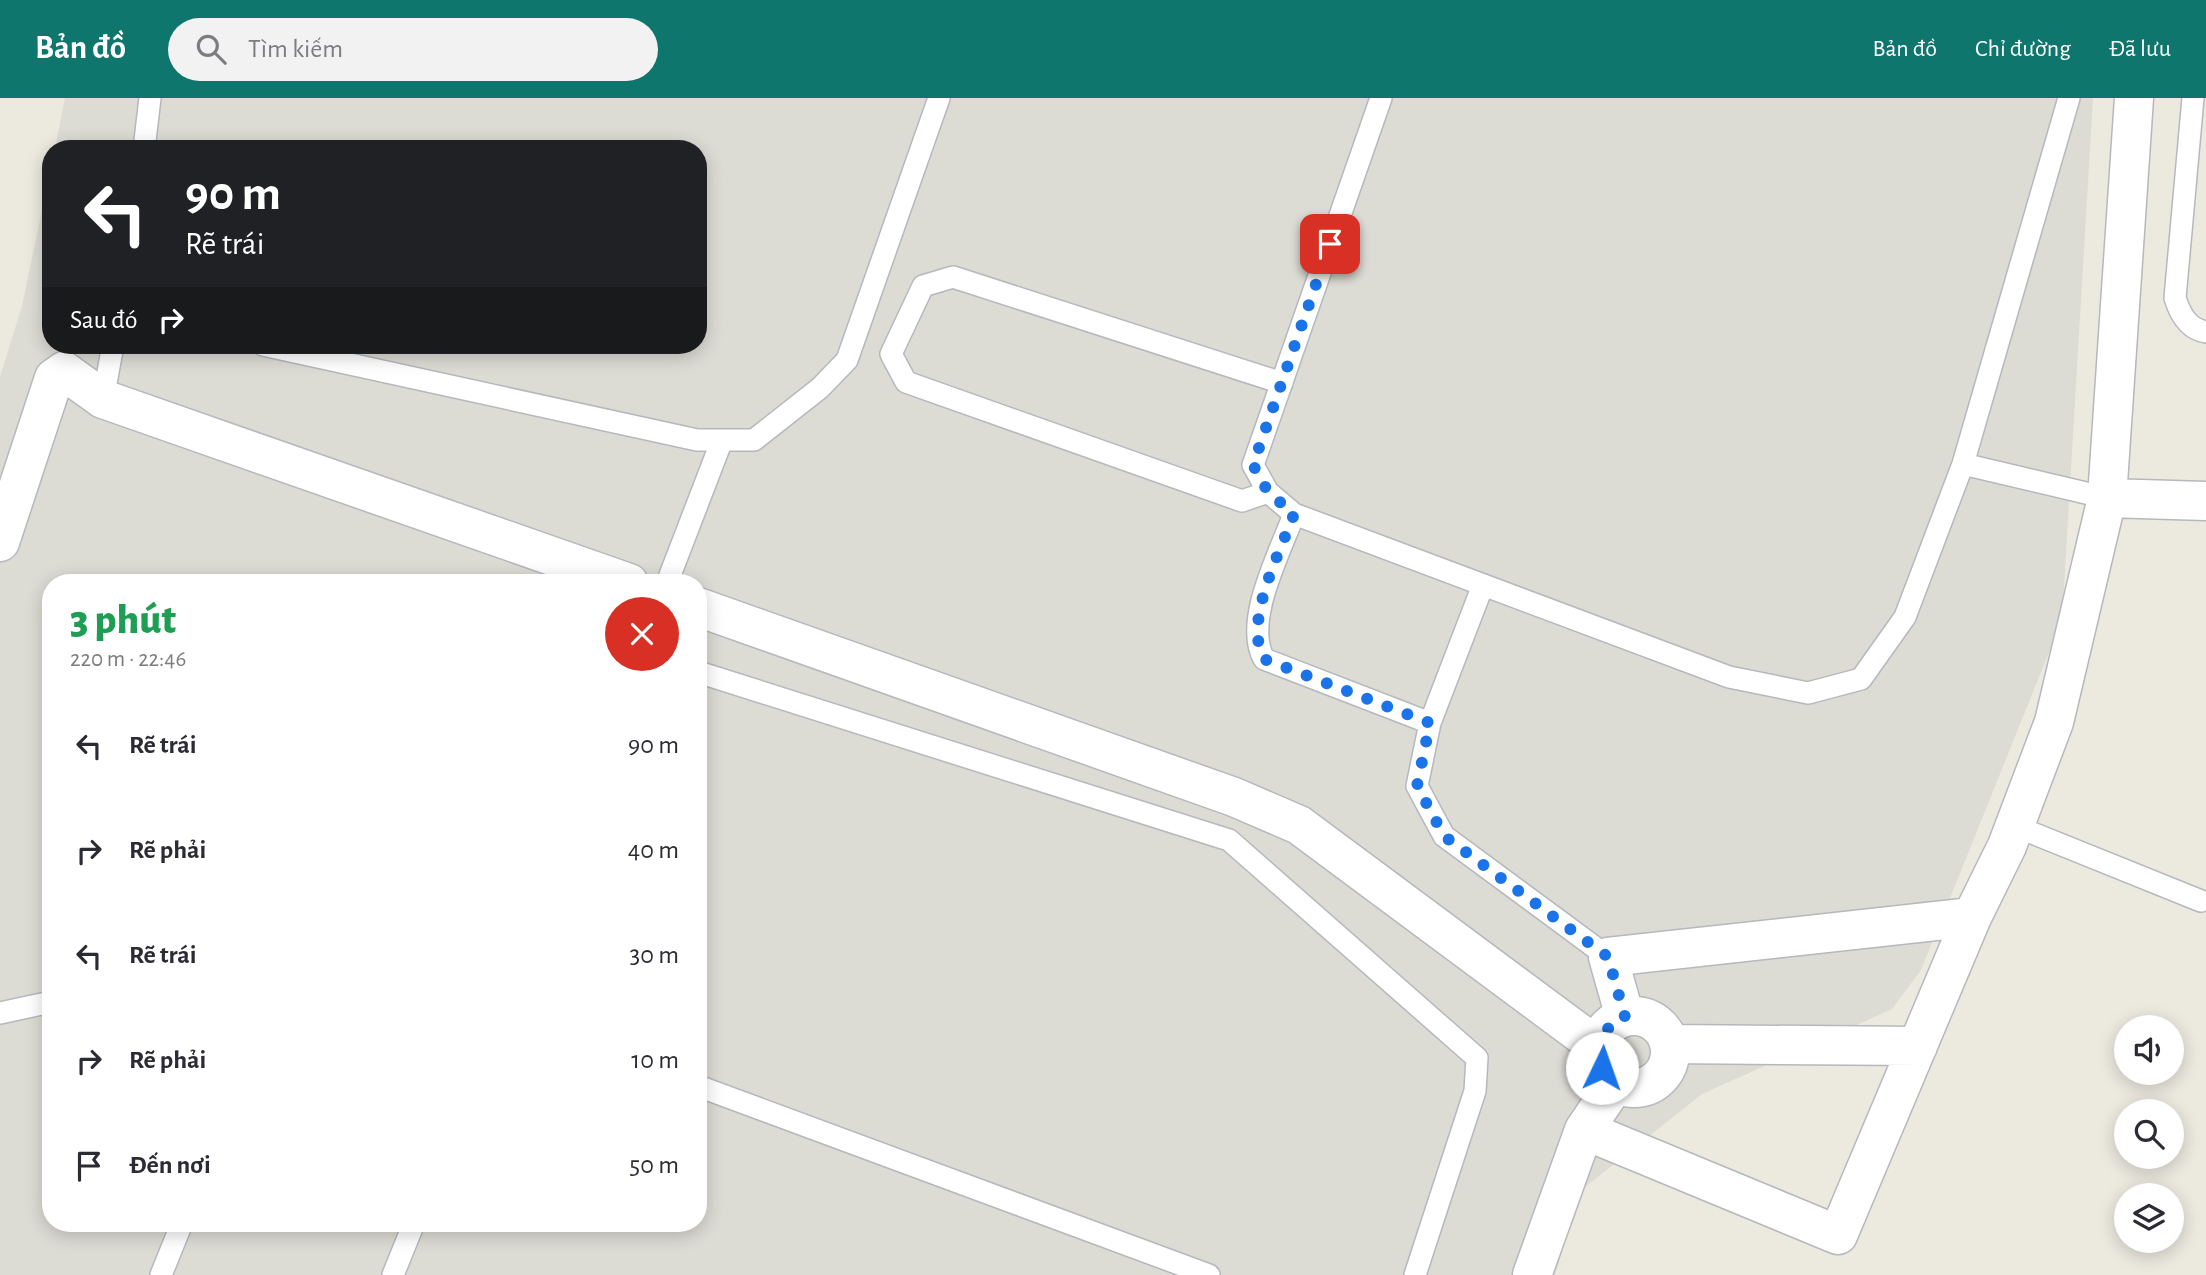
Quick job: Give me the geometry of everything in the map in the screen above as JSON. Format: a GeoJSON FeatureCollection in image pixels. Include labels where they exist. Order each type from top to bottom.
{"type":"FeatureCollection","features":[{"type":"Feature","properties":{"kind":"street"},"geometry":{"type":"LineString","coordinates":[[1584,1130],[1838,1235],[1972,917],[2015,826],[2054,722],[2107,498],[2134,98]]}},
{"type":"Feature","properties":{"kind":"street"},"geometry":{"type":"LineString","coordinates":[[0,542],[54,378],[64,371],[103,399],[603,574]]}},
{"type":"Feature","properties":{"kind":"street"},"geometry":{"type":"LineString","coordinates":[[2107,498],[2206,501]]}},
{"type":"Feature","properties":{"kind":"street"},"geometry":{"type":"LineString","coordinates":[[707,610],[1234,797],[1299,825],[1598,1047]]}},
{"type":"Feature","properties":{"kind":"street"},"geometry":{"type":"LineString","coordinates":[[1625,1017],[1608,957],[1972,917]]}},
{"type":"Feature","properties":{"kind":"street"},"geometry":{"type":"LineString","coordinates":[[1637,1016],[1658,1025],[1670,1044],[1667,1068],[1660,1078],[1638,1088],[1616,1083],[1602,1068],[1598,1047],[1607,1028],[1625,1017],[1637,1016]]}},
{"type":"Feature","properties":{"kind":"street"},"geometry":{"type":"LineString","coordinates":[[1670,1044],[1918,1046]]}},
{"type":"Feature","properties":{"kind":"street"},"geometry":{"type":"LineString","coordinates":[[1532,1275],[1584,1130],[1616,1083]]}},
{"type":"Feature","properties":{"kind":"lane"},"geometry":{"type":"LineString","coordinates":[[145,140],[150,98]]}},
{"type":"Feature","properties":{"kind":"lane"},"geometry":{"type":"LineString","coordinates":[[304,354],[697,440],[754,440],[820,388],[847,360],[939,98]]}},
{"type":"Feature","properties":{"kind":"lane"},"geometry":{"type":"LineString","coordinates":[[1381,98],[1253,465],[1268,492],[1294,514],[1729,677],[1808,693],[1861,679],[1905,617],[1963,464],[2069,98]]}},
{"type":"Feature","properties":{"kind":"lane"},"geometry":{"type":"LineString","coordinates":[[2193,98],[2175,298],[2187,322],[2197,331],[2206,332]]}},
{"type":"Feature","properties":{"kind":"lane"},"geometry":{"type":"LineString","coordinates":[[1268,492],[1242,502],[919,387],[906,382],[891,354],[923,286],[954,277],[1282,383]]}},
{"type":"Feature","properties":{"kind":"lane"},"geometry":{"type":"LineString","coordinates":[[103,399],[111,354]]}},
{"type":"Feature","properties":{"kind":"lane"},"geometry":{"type":"LineString","coordinates":[[670,574],[722,440]]}},
{"type":"Feature","properties":{"kind":"lane"},"geometry":{"type":"LineString","coordinates":[[1963,464],[2107,498]]}},
{"type":"Feature","properties":{"kind":"lane"},"geometry":{"type":"LineString","coordinates":[[1294,514],[1256,620],[1258,648],[1264,659],[1430,723]]}},
{"type":"Feature","properties":{"kind":"lane"},"geometry":{"type":"LineString","coordinates":[[1483,585],[1430,723],[1417,786],[1444,836],[1608,957]]}},
{"type":"Feature","properties":{"kind":"lane"},"geometry":{"type":"LineString","coordinates":[[707,675],[1229,840],[1478,1058],[1475,1091],[1415,1275]]}},
{"type":"Feature","properties":{"kind":"lane"},"geometry":{"type":"LineString","coordinates":[[2015,826],[2200,901]]}},
{"type":"Feature","properties":{"kind":"lane"},"geometry":{"type":"LineString","coordinates":[[0,1013],[42,1004]]}},
{"type":"Feature","properties":{"kind":"lane"},"geometry":{"type":"LineString","coordinates":[[707,1089],[1209,1275]]}},
{"type":"Feature","properties":{"kind":"lane"},"geometry":{"type":"LineString","coordinates":[[161,1275],[178,1232]]}},
{"type":"Feature","properties":{"kind":"lane"},"geometry":{"type":"LineString","coordinates":[[393,1275],[410,1232]]}},
{"type":"Feature","properties":{"kind":"shaded area"},"geometry":{"type":"Polygon","coordinates":[[[65,98],[2093,98],[2062,620],[1921,970],[1892,1009],[1702,1094],[1580,1191],[1555,1275],[0,1275],[0,377],[22,306],[42,210],[42,354],[707,354],[707,140],[57,140],[65,98]]]}},
{"type":"Feature","properties":{"kind":"route"},"geometry":{"type":"LineString","coordinates":[[1330,244],[1253,465],[1268,492],[1294,514],[1256,620],[1258,648],[1264,659],[1430,723],[1417,786],[1444,836],[1608,957],[1625,1017],[1615,1021],[1602,1037],[1598,1058],[1602,1068]]}}]}
